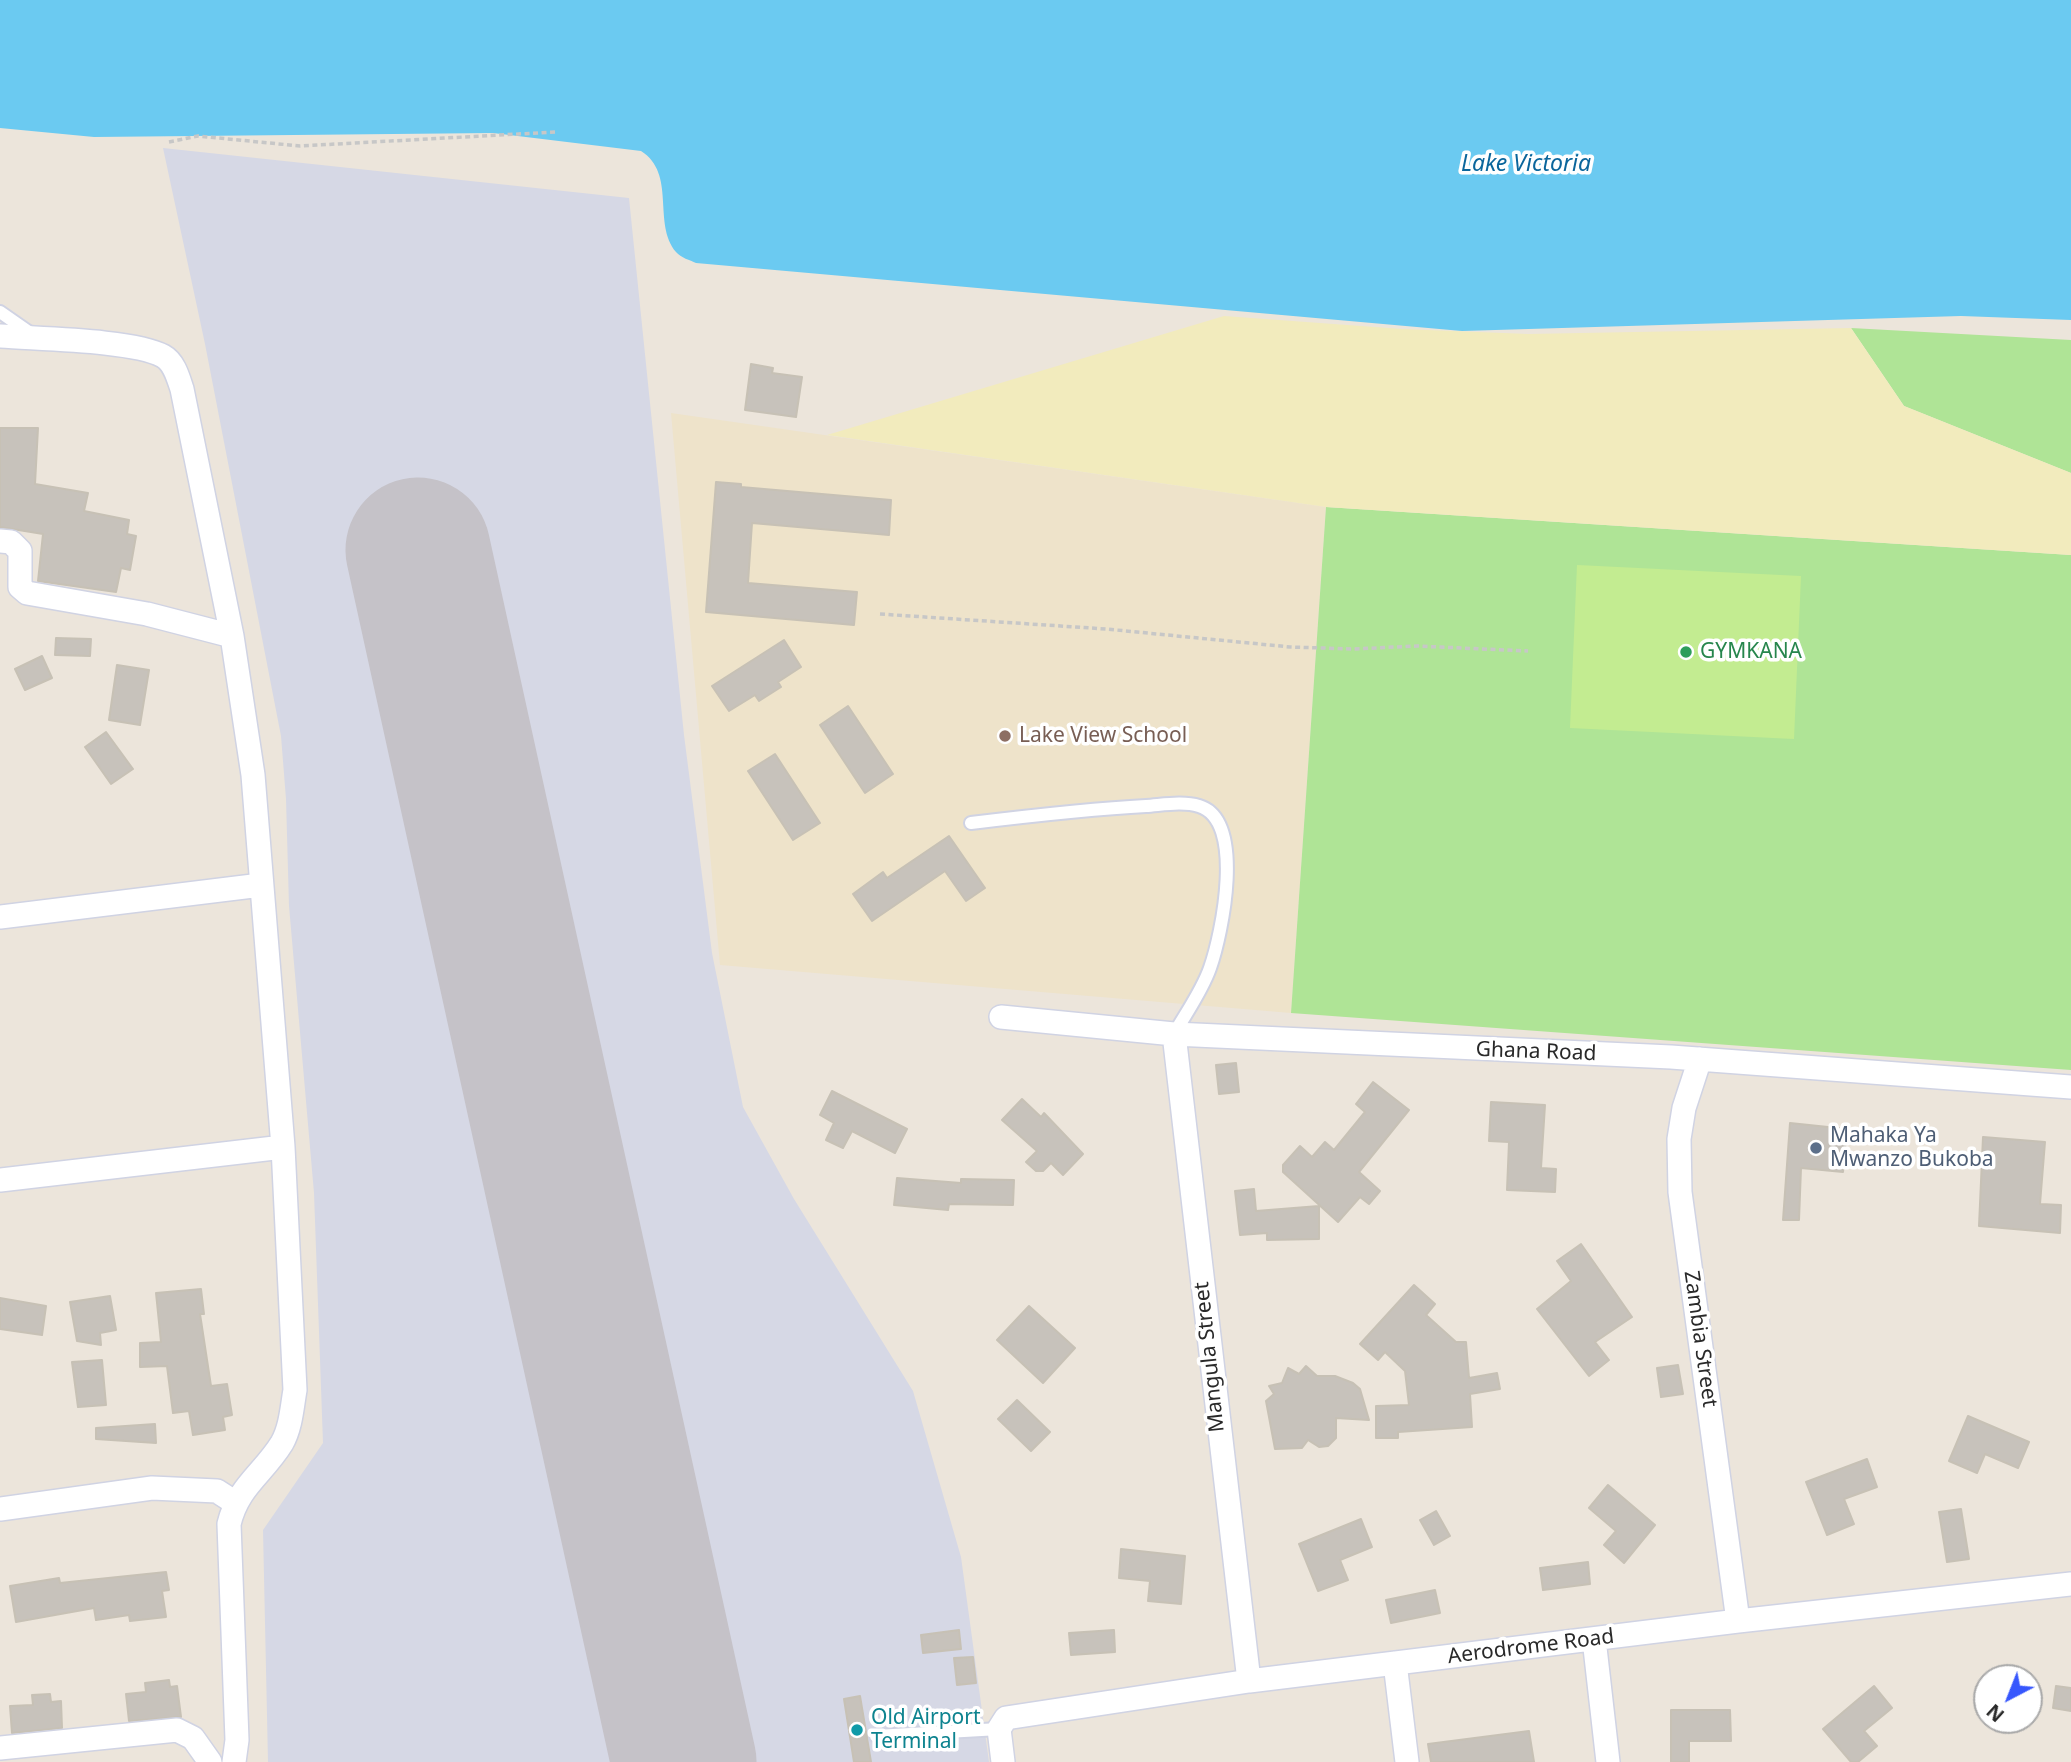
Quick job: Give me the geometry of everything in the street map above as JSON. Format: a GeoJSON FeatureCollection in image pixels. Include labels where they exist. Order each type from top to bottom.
{"type":"FeatureCollection","features":[{"type":"Feature","properties":{"kind":"street"},"geometry":{"type":"LineString","coordinates":[[0,336],[143,348],[166,357],[176,370],[232,636],[251,763],[283,1147],[295,1390],[282,1442],[234,1502],[229,1524],[237,1740],[234,1762]]}},
{"type":"Feature","properties":{"kind":"street"},"geometry":{"type":"LineString","coordinates":[[0,541],[11,542],[20,551],[20,587],[27,593],[147,614],[232,636]]}},
{"type":"Feature","properties":{"kind":"street"},"geometry":{"type":"LineString","coordinates":[[0,917],[261,885]]}},
{"type":"Feature","properties":{"kind":"street","name":"Ghana Road"},"geometry":{"type":"LineString","coordinates":[[1001,1017],[1174,1034],[1700,1059],[2071,1087]]}},
{"type":"Feature","properties":{"kind":"street","name":"Mangula Street"},"geometry":{"type":"LineString","coordinates":[[1174,1034],[1249,1681]]}},
{"type":"Feature","properties":{"kind":"street","name":"Zambia Street"},"geometry":{"type":"LineString","coordinates":[[1700,1059],[1684,1108],[1679,1139],[1680,1192],[1738,1621]]}},
{"type":"Feature","properties":{"kind":"street"},"geometry":{"type":"LineString","coordinates":[[0,1180],[283,1147]]}},
{"type":"Feature","properties":{"kind":"street"},"geometry":{"type":"LineString","coordinates":[[0,1509],[152,1488],[217,1491],[234,1502]]}},
{"type":"Feature","properties":{"kind":"street","name":"Aerodrome Road"},"geometry":{"type":"LineString","coordinates":[[999,1729],[1006,1718],[1249,1681],[1738,1621],[2071,1584]]}},
{"type":"Feature","properties":{"kind":"street"},"geometry":{"type":"LineString","coordinates":[[1594,1639],[1608,1762]]}},
{"type":"Feature","properties":{"kind":"street"},"geometry":{"type":"LineString","coordinates":[[1395,1663],[1407,1762]]}},
{"type":"Feature","properties":{"kind":"street"},"geometry":{"type":"LineString","coordinates":[[999,1729],[1003,1762]]}},
{"type":"Feature","properties":{"kind":"street"},"geometry":{"type":"LineString","coordinates":[[0,1748],[177,1730],[193,1738],[210,1762]]}},
{"type":"Feature","properties":{"kind":"lane"},"geometry":{"type":"LineString","coordinates":[[0,312],[39,339]]}},
{"type":"Feature","properties":{"kind":"lane"},"geometry":{"type":"LineString","coordinates":[[971,823],[1097,808],[1181,804],[1200,806],[1213,814],[1223,827],[1227,848],[1223,909],[1210,969],[1174,1034]]}},
{"type":"Feature","properties":{"kind":"lane"},"geometry":{"type":"LineString","coordinates":[[876,1736],[999,1729]]}},
{"type":"Feature","properties":{"kind":"path"},"geometry":{"type":"LineString","coordinates":[[169,142],[198,136],[300,146],[555,132]]}},
{"type":"Feature","properties":{"kind":"path"},"geometry":{"type":"LineString","coordinates":[[880,614],[1106,629],[1290,647],[1354,649],[1417,646],[1528,651]]}},
{"type":"Feature","properties":{"kind":"shaded area"},"geometry":{"type":"Polygon","coordinates":[[[163,148],[629,198],[684,735],[712,953],[743,1107],[794,1199],[913,1391],[961,1557],[989,1762],[268,1762],[263,1530],[323,1443],[314,1193],[289,906],[281,736],[205,344],[163,148]]]}},
{"type":"Feature","properties":{"kind":"shaded area","name":"Lake View School"},"geometry":{"type":"Polygon","coordinates":[[[671,413],[1326,507],[1291,1013],[720,965],[671,413]]]}},
{"type":"Feature","properties":{"kind":"green space"},"geometry":{"type":"Polygon","coordinates":[[[1851,328],[2071,340],[2071,473],[1904,406],[1851,328]]]}},
{"type":"Feature","properties":{"kind":"green space"},"geometry":{"type":"Polygon","coordinates":[[[1326,507],[2071,555],[2071,1070],[1291,1013],[1326,507]]]}},
{"type":"Feature","properties":{"kind":"green space","name":"GYMKANA"},"geometry":{"type":"Polygon","coordinates":[[[1577,565],[1801,576],[1794,739],[1570,728],[1577,565]]]}},
{"type":"Feature","properties":{"kind":"sand"},"geometry":{"type":"Polygon","coordinates":[[[1224,316],[1402,329],[1528,334],[1851,328],[1904,406],[2071,473],[2071,555],[1326,507],[827,435],[1224,316]]]}},
{"type":"Feature","properties":{"kind":"water","name":"Lake Victoria"},"geometry":{"type":"Polygon","coordinates":[[[0,0],[2071,0],[2071,320],[1961,316],[1462,331],[696,263],[678,254],[669,240],[658,172],[652,161],[641,151],[493,133],[94,137],[0,128],[0,0]]]}},
{"type":"Feature","properties":{"kind":"building"},"geometry":{"type":"Polygon","coordinates":[[[751,364],[773,368],[772,373],[802,377],[796,417],[745,410],[751,364]]]}},
{"type":"Feature","properties":{"kind":"building"},"geometry":{"type":"Polygon","coordinates":[[[0,428],[38,428],[35,484],[88,493],[84,511],[129,520],[127,534],[136,536],[130,570],[121,568],[116,592],[38,581],[43,534],[0,527],[0,428]]]}},
{"type":"Feature","properties":{"kind":"building"},"geometry":{"type":"Polygon","coordinates":[[[716,482],[741,484],[741,487],[891,500],[889,535],[752,523],[748,583],[857,592],[854,625],[706,612],[716,482]]]}},
{"type":"Feature","properties":{"kind":"building"},"geometry":{"type":"Polygon","coordinates":[[[56,638],[91,639],[90,656],[55,655],[56,638]]]}},
{"type":"Feature","properties":{"kind":"building"},"geometry":{"type":"Polygon","coordinates":[[[784,640],[801,667],[778,682],[781,687],[759,701],[755,695],[729,711],[712,686],[784,640]]]}},
{"type":"Feature","properties":{"kind":"building"},"geometry":{"type":"Polygon","coordinates":[[[42,656],[52,678],[25,690],[15,669],[42,656]]]}},
{"type":"Feature","properties":{"kind":"building"},"geometry":{"type":"Polygon","coordinates":[[[117,665],[149,670],[140,725],[109,720],[117,665]]]}},
{"type":"Feature","properties":{"kind":"building"},"geometry":{"type":"Polygon","coordinates":[[[848,706],[893,774],[865,793],[820,725],[848,706]]]}},
{"type":"Feature","properties":{"kind":"building"},"geometry":{"type":"Polygon","coordinates":[[[106,732],[133,769],[111,784],[85,747],[106,732]]]}},
{"type":"Feature","properties":{"kind":"building"},"geometry":{"type":"Polygon","coordinates":[[[775,754],[820,823],[793,840],[748,771],[775,754]]]}},
{"type":"Feature","properties":{"kind":"building"},"geometry":{"type":"Polygon","coordinates":[[[949,836],[985,888],[966,901],[945,871],[872,921],[853,894],[883,872],[887,878],[949,836]]]}},
{"type":"Feature","properties":{"kind":"building"},"geometry":{"type":"Polygon","coordinates":[[[1236,1063],[1239,1092],[1219,1094],[1216,1065],[1236,1063]]]}},
{"type":"Feature","properties":{"kind":"building"},"geometry":{"type":"Polygon","coordinates":[[[1373,1082],[1409,1110],[1359,1172],[1380,1191],[1369,1204],[1360,1197],[1338,1222],[1283,1172],[1283,1165],[1300,1146],[1312,1157],[1325,1142],[1334,1150],[1365,1112],[1356,1104],[1373,1082]]]}},
{"type":"Feature","properties":{"kind":"building"},"geometry":{"type":"Polygon","coordinates":[[[832,1091],[907,1129],[895,1153],[852,1131],[843,1148],[826,1140],[834,1123],[820,1115],[832,1091]]]}},
{"type":"Feature","properties":{"kind":"building"},"geometry":{"type":"Polygon","coordinates":[[[1022,1099],[1041,1117],[1044,1113],[1083,1154],[1063,1175],[1051,1163],[1043,1171],[1036,1171],[1026,1162],[1037,1151],[1002,1120],[1022,1099]]]}},
{"type":"Feature","properties":{"kind":"building"},"geometry":{"type":"Polygon","coordinates":[[[1491,1102],[1545,1105],[1541,1168],[1556,1169],[1555,1192],[1507,1190],[1509,1142],[1489,1141],[1491,1102]]]}},
{"type":"Feature","properties":{"kind":"building","name":"Mahaka Ya Mwanzo Bukoba"},"geometry":{"type":"Polygon","coordinates":[[[1790,1123],[1847,1129],[1843,1172],[1801,1168],[1799,1220],[1783,1220],[1790,1123]]]}},
{"type":"Feature","properties":{"kind":"building"},"geometry":{"type":"Polygon","coordinates":[[[1983,1137],[2045,1142],[2040,1204],[2061,1205],[2060,1233],[1979,1226],[1983,1137]]]}},
{"type":"Feature","properties":{"kind":"building"},"geometry":{"type":"Polygon","coordinates":[[[897,1178],[961,1183],[961,1179],[1014,1180],[1013,1205],[949,1204],[948,1210],[894,1205],[897,1178]]]}},
{"type":"Feature","properties":{"kind":"building"},"geometry":{"type":"Polygon","coordinates":[[[1254,1189],[1256,1211],[1319,1206],[1319,1239],[1267,1240],[1267,1233],[1240,1235],[1235,1191],[1254,1189]]]}},
{"type":"Feature","properties":{"kind":"building"},"geometry":{"type":"Polygon","coordinates":[[[1581,1244],[1632,1317],[1595,1342],[1609,1360],[1589,1376],[1537,1309],[1571,1281],[1557,1261],[1581,1244]]]}},
{"type":"Feature","properties":{"kind":"building"},"geometry":{"type":"Polygon","coordinates":[[[1414,1285],[1435,1304],[1426,1315],[1456,1342],[1466,1342],[1469,1378],[1497,1373],[1500,1389],[1470,1394],[1472,1427],[1398,1432],[1398,1438],[1376,1438],[1376,1406],[1409,1405],[1405,1371],[1385,1352],[1378,1360],[1360,1344],[1414,1285]]]}},
{"type":"Feature","properties":{"kind":"building"},"geometry":{"type":"Polygon","coordinates":[[[201,1289],[204,1314],[200,1314],[211,1386],[227,1384],[232,1415],[223,1417],[225,1430],[193,1435],[189,1411],[173,1413],[167,1366],[140,1367],[140,1343],[161,1342],[156,1293],[201,1289]]]}},
{"type":"Feature","properties":{"kind":"building"},"geometry":{"type":"Polygon","coordinates":[[[110,1296],[116,1330],[100,1333],[101,1345],[77,1341],[70,1302],[110,1296]]]}},
{"type":"Feature","properties":{"kind":"building"},"geometry":{"type":"Polygon","coordinates":[[[0,1298],[46,1306],[42,1335],[0,1329],[0,1298]]]}},
{"type":"Feature","properties":{"kind":"building"},"geometry":{"type":"Polygon","coordinates":[[[1029,1306],[1075,1348],[1043,1383],[997,1340],[1029,1306]]]}},
{"type":"Feature","properties":{"kind":"building"},"geometry":{"type":"Polygon","coordinates":[[[102,1360],[106,1405],[78,1407],[72,1362],[102,1360]]]}},
{"type":"Feature","properties":{"kind":"building"},"geometry":{"type":"Polygon","coordinates":[[[1678,1365],[1683,1394],[1661,1397],[1657,1368],[1678,1365]]]}},
{"type":"Feature","properties":{"kind":"building"},"geometry":{"type":"Polygon","coordinates":[[[1306,1366],[1317,1376],[1335,1376],[1360,1389],[1369,1420],[1336,1418],[1336,1438],[1328,1446],[1319,1447],[1308,1440],[1302,1448],[1275,1449],[1266,1401],[1274,1394],[1269,1386],[1282,1383],[1288,1368],[1299,1374],[1306,1366]]]}},
{"type":"Feature","properties":{"kind":"building"},"geometry":{"type":"Polygon","coordinates":[[[1017,1400],[1050,1432],[1031,1451],[998,1419],[1017,1400]]]}},
{"type":"Feature","properties":{"kind":"building"},"geometry":{"type":"Polygon","coordinates":[[[1968,1416],[2029,1442],[2018,1468],[1985,1454],[1977,1473],[1949,1461],[1968,1416]]]}},
{"type":"Feature","properties":{"kind":"building"},"geometry":{"type":"Polygon","coordinates":[[[155,1424],[156,1443],[96,1439],[96,1428],[155,1424]]]}},
{"type":"Feature","properties":{"kind":"building"},"geometry":{"type":"Polygon","coordinates":[[[1867,1459],[1877,1487],[1844,1499],[1854,1524],[1827,1535],[1806,1482],[1867,1459]]]}},
{"type":"Feature","properties":{"kind":"building"},"geometry":{"type":"Polygon","coordinates":[[[1608,1485],[1655,1525],[1624,1563],[1604,1545],[1616,1531],[1589,1508],[1608,1485]]]}},
{"type":"Feature","properties":{"kind":"building"},"geometry":{"type":"Polygon","coordinates":[[[1961,1509],[1969,1559],[1947,1562],[1939,1512],[1961,1509]]]}},
{"type":"Feature","properties":{"kind":"building"},"geometry":{"type":"Polygon","coordinates":[[[1436,1511],[1450,1536],[1434,1545],[1420,1520],[1436,1511]]]}},
{"type":"Feature","properties":{"kind":"building"},"geometry":{"type":"Polygon","coordinates":[[[1361,1519],[1372,1547],[1340,1560],[1348,1580],[1318,1591],[1299,1544],[1361,1519]]]}},
{"type":"Feature","properties":{"kind":"building"},"geometry":{"type":"Polygon","coordinates":[[[1121,1549],[1185,1556],[1181,1604],[1148,1601],[1150,1581],[1119,1578],[1121,1549]]]}},
{"type":"Feature","properties":{"kind":"building"},"geometry":{"type":"Polygon","coordinates":[[[1588,1562],[1590,1584],[1543,1590],[1540,1568],[1588,1562]]]}},
{"type":"Feature","properties":{"kind":"building"},"geometry":{"type":"Polygon","coordinates":[[[166,1572],[169,1590],[162,1591],[166,1617],[130,1621],[129,1615],[96,1620],[94,1608],[16,1622],[10,1586],[59,1578],[60,1583],[166,1572]]]}},
{"type":"Feature","properties":{"kind":"building"},"geometry":{"type":"Polygon","coordinates":[[[1435,1590],[1440,1613],[1391,1623],[1386,1600],[1435,1590]]]}},
{"type":"Feature","properties":{"kind":"building"},"geometry":{"type":"Polygon","coordinates":[[[959,1630],[961,1649],[923,1653],[921,1635],[959,1630]]]}},
{"type":"Feature","properties":{"kind":"building"},"geometry":{"type":"Polygon","coordinates":[[[1114,1630],[1115,1652],[1071,1655],[1069,1633],[1114,1630]]]}},
{"type":"Feature","properties":{"kind":"building"},"geometry":{"type":"Polygon","coordinates":[[[973,1657],[976,1683],[957,1685],[954,1658],[973,1657]]]}},
{"type":"Feature","properties":{"kind":"building"},"geometry":{"type":"Polygon","coordinates":[[[169,1680],[170,1687],[177,1686],[181,1717],[129,1721],[126,1694],[146,1692],[145,1683],[169,1680]]]}},
{"type":"Feature","properties":{"kind":"building"},"geometry":{"type":"Polygon","coordinates":[[[1874,1686],[1892,1708],[1864,1731],[1877,1746],[1858,1762],[1851,1762],[1823,1729],[1874,1686]]]}},
{"type":"Feature","properties":{"kind":"building"},"geometry":{"type":"Polygon","coordinates":[[[2056,1686],[2071,1688],[2071,1711],[2053,1708],[2056,1686]]]}},
{"type":"Feature","properties":{"kind":"building"},"geometry":{"type":"Polygon","coordinates":[[[50,1694],[51,1702],[61,1701],[62,1728],[12,1733],[10,1706],[33,1705],[32,1695],[50,1694]]]}},
{"type":"Feature","properties":{"kind":"building","name":"Old Airport Terminal"},"geometry":{"type":"Polygon","coordinates":[[[860,1696],[871,1762],[854,1762],[844,1699],[860,1696]]]}},
{"type":"Feature","properties":{"kind":"building"},"geometry":{"type":"Polygon","coordinates":[[[1671,1710],[1730,1710],[1731,1741],[1689,1741],[1689,1762],[1671,1762],[1671,1710]]]}},
{"type":"Feature","properties":{"kind":"building"},"geometry":{"type":"Polygon","coordinates":[[[1529,1731],[1534,1762],[1431,1762],[1428,1744],[1529,1731]]]}},
{"type":"Feature","properties":{"kind":"runway"},"geometry":{"type":"LineString","coordinates":[[418,550],[684,1762]]}},
{"type":"Feature","properties":{"kind":"place","name":"GYMKANA"},"geometry":{"type":"Point","coordinates":[1686,652]}},
{"type":"Feature","properties":{"kind":"place","name":"Lake View School"},"geometry":{"type":"Point","coordinates":[1005,736]}},
{"type":"Feature","properties":{"kind":"place","name":"Mahaka Ya Mwanzo Bukoba"},"geometry":{"type":"Point","coordinates":[1816,1148]}},
{"type":"Feature","properties":{"kind":"place","name":"Old Airport Terminal"},"geometry":{"type":"Point","coordinates":[857,1730]}}]}
